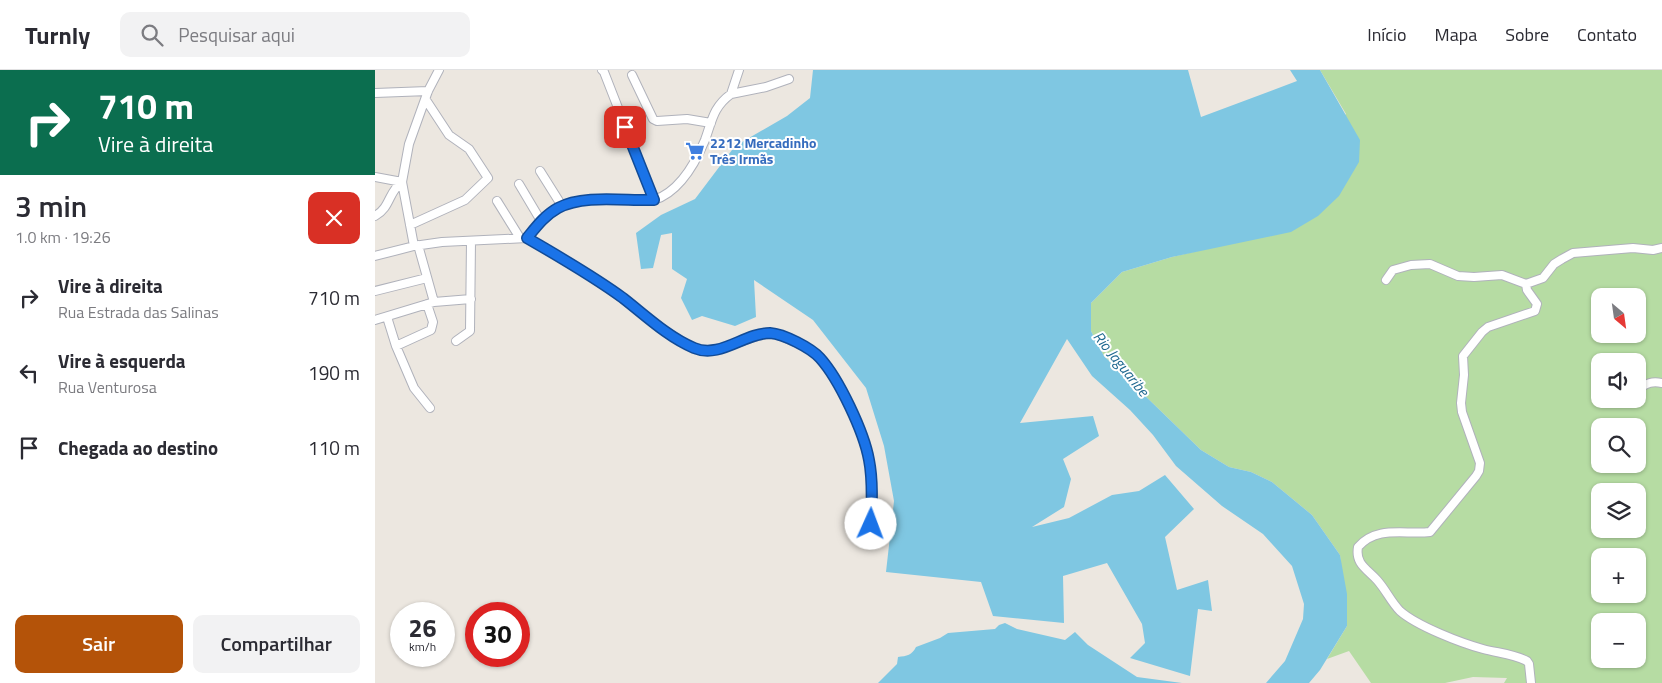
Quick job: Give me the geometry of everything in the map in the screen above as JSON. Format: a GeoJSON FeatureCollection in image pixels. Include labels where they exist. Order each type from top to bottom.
{"type":"FeatureCollection","features":[{"type":"Feature","properties":{"kind":"street"},"geometry":{"type":"LineString","coordinates":[[396,346],[431,330],[433,322],[427,278],[416,246],[402,182],[409,144],[439,70]]}},
{"type":"Feature","properties":{"kind":"street"},"geometry":{"type":"LineString","coordinates":[[602,70],[654,200]]}},
{"type":"Feature","properties":{"kind":"street"},"geometry":{"type":"LineString","coordinates":[[731,94],[739,70]]}},
{"type":"Feature","properties":{"kind":"street"},"geometry":{"type":"LineString","coordinates":[[632,75],[653,119],[657,121],[687,119],[711,123]]}},
{"type":"Feature","properties":{"kind":"street"},"geometry":{"type":"LineString","coordinates":[[375,256],[442,242],[523,238],[541,221],[562,206],[584,201],[654,200],[664,197],[679,183],[698,155],[716,108],[731,94],[766,87],[789,78]]}},
{"type":"Feature","properties":{"kind":"street"},"geometry":{"type":"LineString","coordinates":[[375,93],[427,96]]}},
{"type":"Feature","properties":{"kind":"street"},"geometry":{"type":"LineString","coordinates":[[411,225],[465,200],[487,178],[469,149],[449,135],[427,96]]}},
{"type":"Feature","properties":{"kind":"street"},"geometry":{"type":"LineString","coordinates":[[540,171],[562,206]]}},
{"type":"Feature","properties":{"kind":"street"},"geometry":{"type":"LineString","coordinates":[[375,176],[402,182]]}},
{"type":"Feature","properties":{"kind":"street"},"geometry":{"type":"LineString","coordinates":[[375,216],[383,212],[394,191],[402,182]]}},
{"type":"Feature","properties":{"kind":"street"},"geometry":{"type":"LineString","coordinates":[[519,184],[541,221]]}},
{"type":"Feature","properties":{"kind":"street"},"geometry":{"type":"LineString","coordinates":[[497,201],[523,238],[597,280],[668,333],[692,347],[715,351],[733,343],[770,333],[808,348],[818,356],[839,386],[860,428],[869,460],[872,504],[871,524]]}},
{"type":"Feature","properties":{"kind":"street"},"geometry":{"type":"LineString","coordinates":[[456,341],[470,330],[471,241]]}},
{"type":"Feature","properties":{"kind":"street"},"geometry":{"type":"LineString","coordinates":[[1386,280],[1393,270],[1411,265],[1430,264],[1458,276],[1474,278],[1502,275],[1525,284],[1543,278],[1554,264],[1573,253],[1633,248],[1653,250],[1662,248]]}},
{"type":"Feature","properties":{"kind":"street"},"geometry":{"type":"LineString","coordinates":[[375,291],[427,278]]}},
{"type":"Feature","properties":{"kind":"street"},"geometry":{"type":"LineString","coordinates":[[1525,284],[1537,304],[1535,311],[1488,327],[1463,356],[1464,375],[1461,403],[1462,412],[1480,463],[1476,476],[1430,532],[1379,533],[1362,542],[1357,552],[1361,566],[1383,587],[1400,611],[1425,626],[1459,640],[1527,661],[1531,683]]}},
{"type":"Feature","properties":{"kind":"street"},"geometry":{"type":"LineString","coordinates":[[375,320],[430,303],[471,299]]}},
{"type":"Feature","properties":{"kind":"street"},"geometry":{"type":"LineString","coordinates":[[387,317],[396,346],[414,388],[430,408]]}},
{"type":"Feature","properties":{"kind":"street"},"geometry":{"type":"LineString","coordinates":[[1646,384],[1655,381],[1662,382]]}},
{"type":"Feature","properties":{"kind":"green space"},"geometry":{"type":"Polygon","coordinates":[[[1320,70],[1662,70],[1662,683],[1504,683],[1507,678],[1473,677],[1445,683],[1371,683],[1349,651],[1327,659],[1347,626],[1340,555],[1312,515],[1272,482],[1251,472],[1229,467],[1201,450],[1104,356],[1091,331],[1091,303],[1122,272],[1218,246],[1346,114],[1320,70]]]}},
{"type":"Feature","properties":{"kind":"water"},"geometry":{"type":"Polygon","coordinates":[[[813,70],[1188,70],[1201,117],[1297,81],[1290,70],[1320,70],[1360,140],[1359,162],[1339,196],[1318,216],[1291,232],[1172,257],[1122,272],[1091,303],[1091,331],[1104,356],[1201,450],[1229,467],[1251,472],[1272,482],[1312,515],[1340,555],[1347,594],[1347,626],[1320,670],[1309,683],[1266,683],[1285,661],[1303,619],[1304,604],[1292,566],[1263,534],[1222,506],[1176,466],[1153,435],[1130,410],[1092,376],[1067,339],[1020,423],[1093,416],[1099,436],[1063,459],[1071,479],[1064,507],[1032,527],[1069,518],[1112,495],[1139,491],[1165,475],[1194,509],[1165,537],[1177,590],[1208,580],[1212,611],[1198,609],[1190,676],[1130,658],[1145,643],[1142,624],[1107,563],[1063,576],[1064,623],[993,616],[981,582],[886,572],[894,501],[884,446],[866,388],[813,320],[754,280],[756,317],[735,326],[702,316],[692,320],[681,298],[687,279],[672,269],[672,233],[661,235],[653,268],[641,269],[636,233],[661,215],[695,199],[735,146],[787,116],[810,98],[813,70]]]}},
{"type":"Feature","properties":{"kind":"water"},"geometry":{"type":"Polygon","coordinates":[[[1005,623],[1017,629],[1065,640],[1075,632],[1088,645],[1137,677],[1182,683],[878,683],[897,664],[898,657],[909,655],[916,647],[948,633],[995,629],[1005,623]]]}},
{"type":"Feature","properties":{"kind":"place","name":"2212 Mercadinho Três Irmãs"},"geometry":{"type":"Point","coordinates":[695,151]}},
{"type":"Feature","properties":{"kind":"route"},"geometry":{"type":"LineString","coordinates":[[625,127],[654,200],[584,201],[562,206],[541,221],[527,238],[597,280],[668,333],[699,350],[715,351],[733,343],[770,333],[808,348],[818,356],[839,386],[860,428],[869,460],[872,504],[871,524]]}},
{"type":"Feature","properties":{"kind":"water label","name":"Rio Jaguaribe"},"geometry":{"type":"Point","coordinates":[1121,364]}}]}
